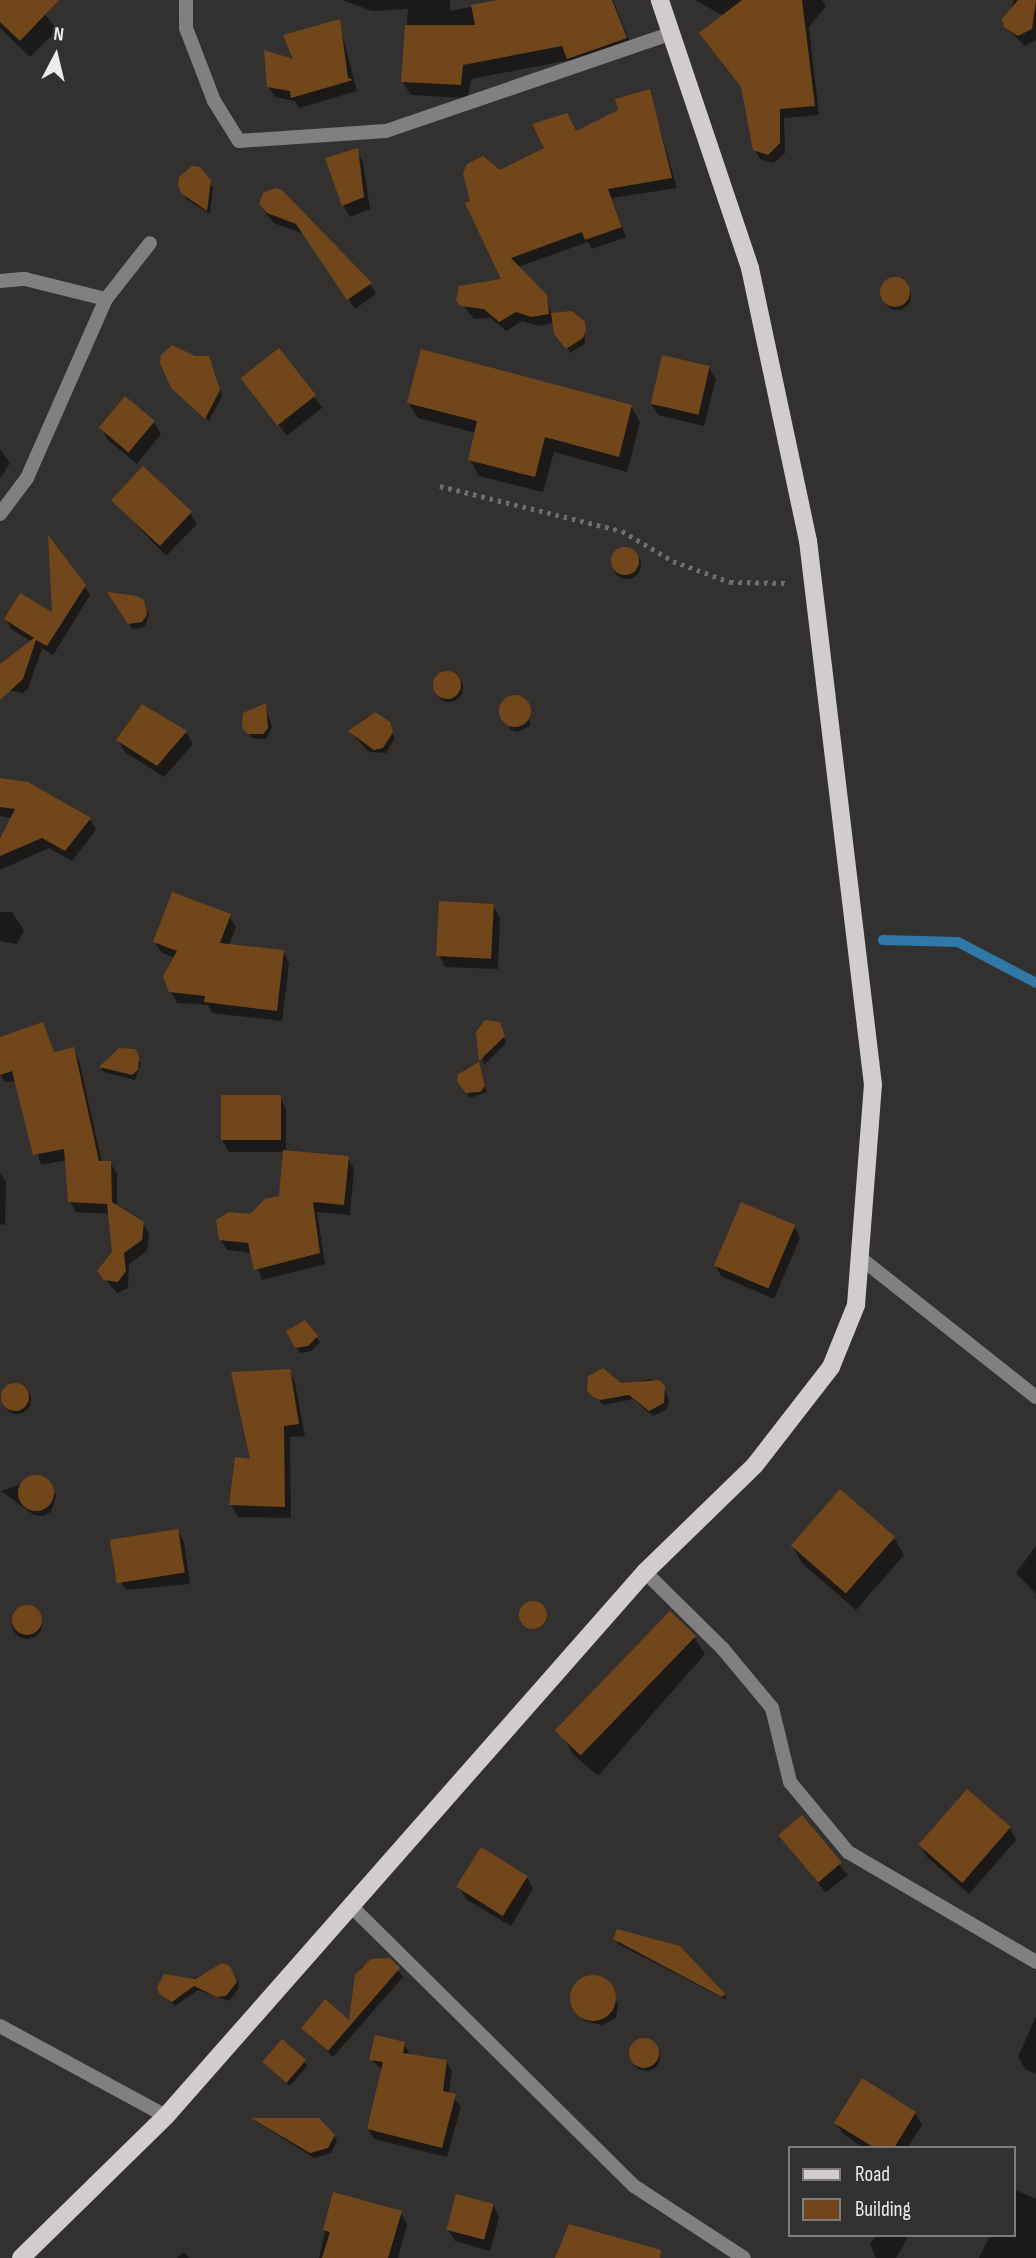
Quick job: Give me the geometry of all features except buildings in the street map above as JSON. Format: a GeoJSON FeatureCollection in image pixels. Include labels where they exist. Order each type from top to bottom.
{"type":"FeatureCollection","features":[{"type":"Feature","properties":{"kind":"main road"},"geometry":{"type":"LineString","coordinates":[[21,2258],[166,2116],[645,1573],[755,1465],[831,1367],[856,1304],[863,1259],[873,1085],[808,541],[750,268],[660,0]]}},
{"type":"Feature","properties":{"kind":"street"},"geometry":{"type":"LineString","coordinates":[[186,0],[186,28],[214,101],[239,141],[386,131],[673,33]]}},
{"type":"Feature","properties":{"kind":"street"},"geometry":{"type":"LineString","coordinates":[[0,514],[27,478],[106,299],[150,243]]}},
{"type":"Feature","properties":{"kind":"street"},"geometry":{"type":"LineString","coordinates":[[0,281],[24,279],[106,299]]}},
{"type":"Feature","properties":{"kind":"street"},"geometry":{"type":"LineString","coordinates":[[863,1259],[1036,1397]]}},
{"type":"Feature","properties":{"kind":"street"},"geometry":{"type":"LineString","coordinates":[[645,1573],[723,1649],[772,1708],[790,1782],[848,1852],[1036,1962]]}},
{"type":"Feature","properties":{"kind":"street"},"geometry":{"type":"LineString","coordinates":[[350,1905],[634,2186],[744,2258]]}},
{"type":"Feature","properties":{"kind":"street"},"geometry":{"type":"LineString","coordinates":[[0,2026],[166,2116]]}},
{"type":"Feature","properties":{"kind":"path"},"geometry":{"type":"LineString","coordinates":[[440,486],[622,531],[673,561],[730,582],[812,583]]}},
{"type":"Feature","properties":{"kind":"waterway"},"geometry":{"type":"LineString","coordinates":[[883,940],[958,942],[1036,983]]}}]}
